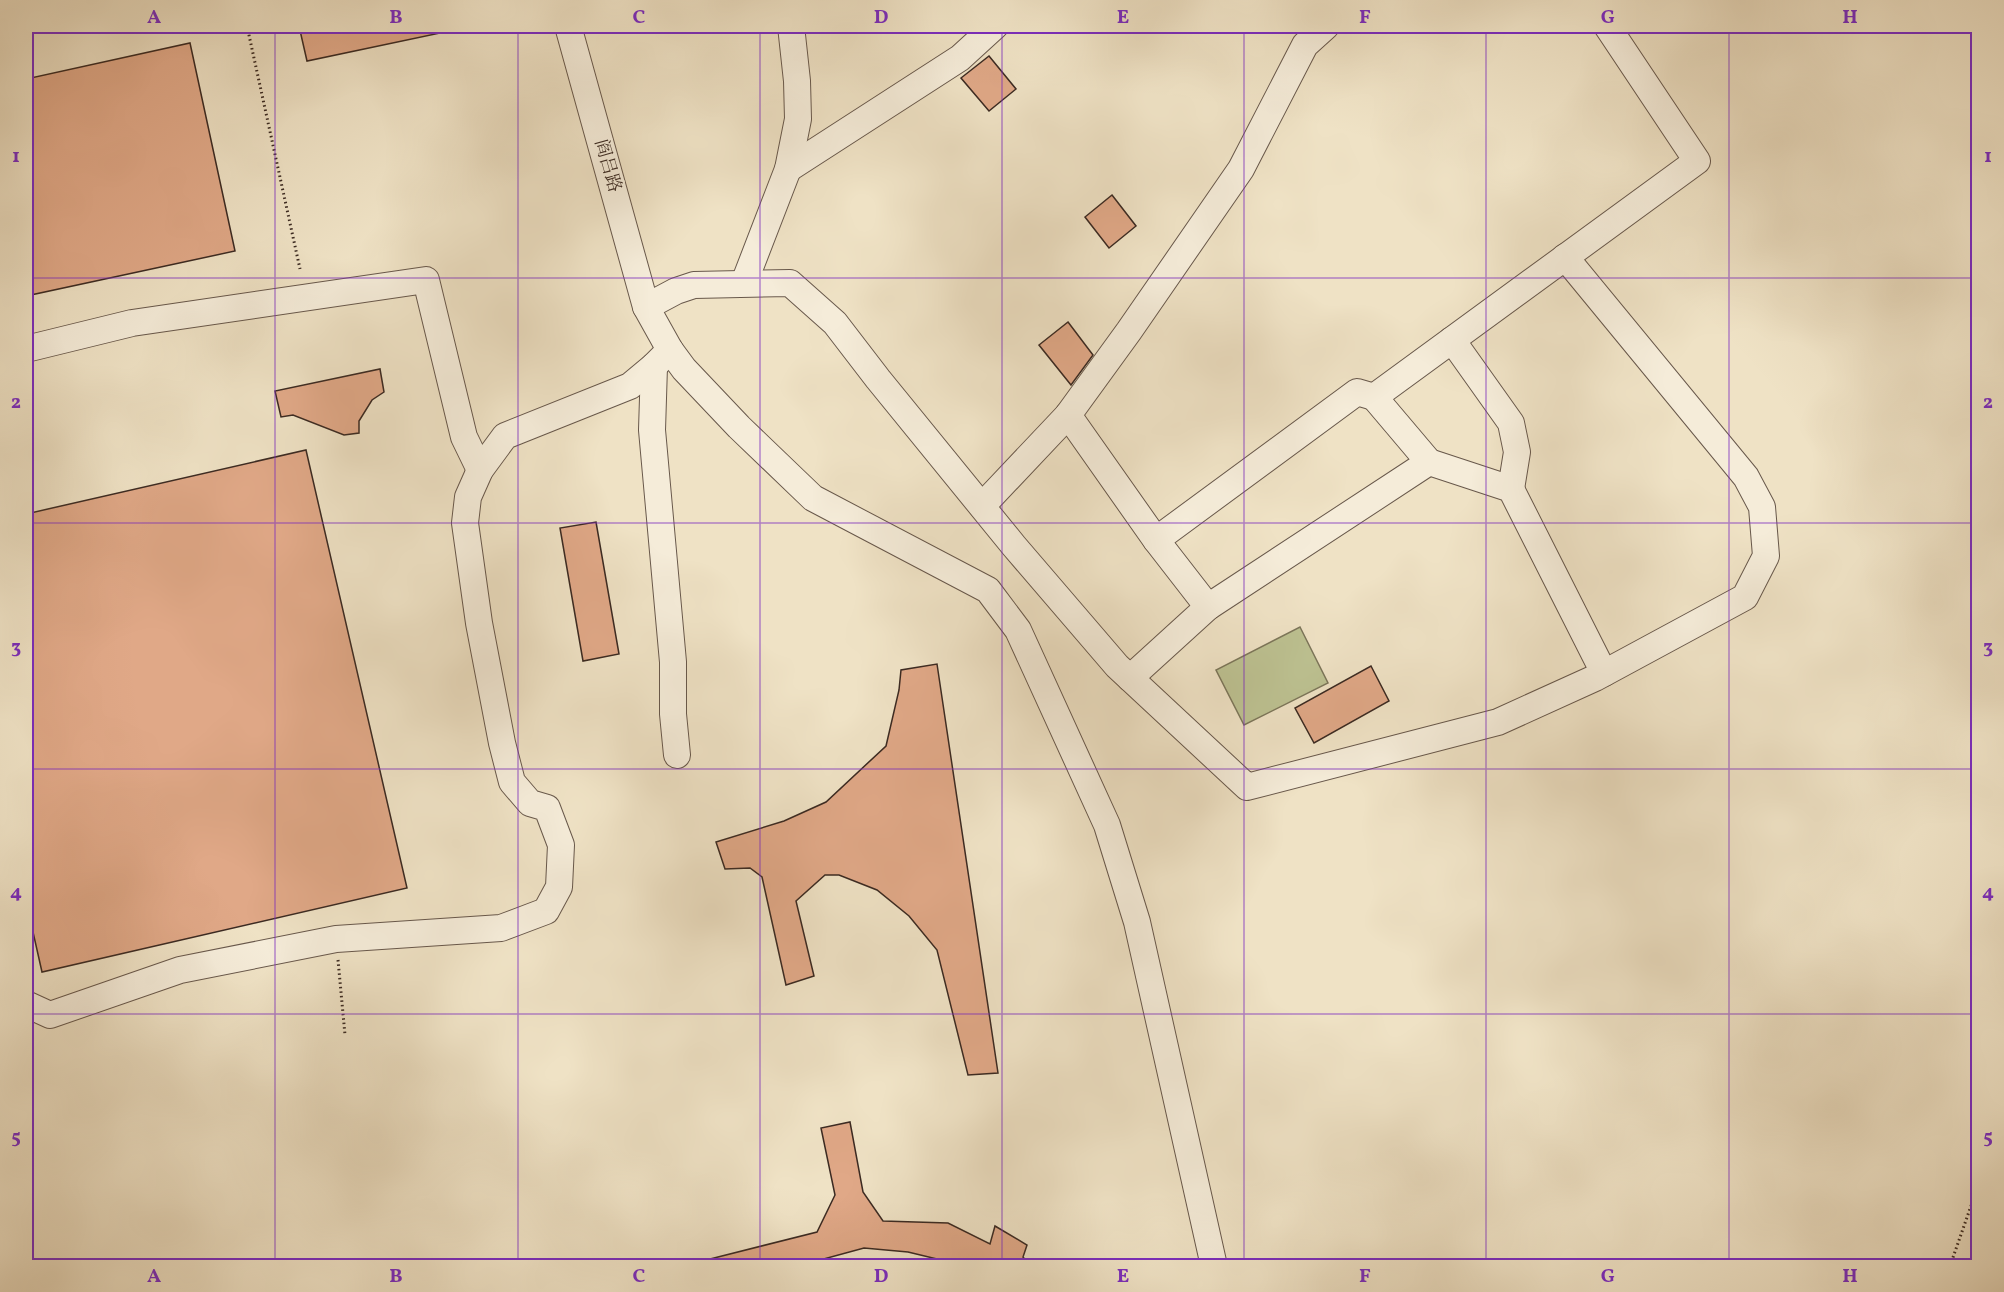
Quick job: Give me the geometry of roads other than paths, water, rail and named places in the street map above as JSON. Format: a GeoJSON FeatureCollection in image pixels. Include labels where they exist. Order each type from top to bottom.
{"type":"FeatureCollection","features":[{"type":"Feature","properties":{"kind":"street","name":"阎吕路"},"geometry":{"type":"LineString","coordinates":[[568,26],[662,358],[684,369],[739,427],[813,498],[988,590],[1018,630],[1107,825],[1137,922],[1214,1266]]}},
{"type":"Feature","properties":{"kind":"street"},"geometry":{"type":"LineString","coordinates":[[737,283],[788,169],[798,119],[797,81],[791,26]]}},
{"type":"Feature","properties":{"kind":"street"},"geometry":{"type":"LineString","coordinates":[[788,169],[960,58],[995,26]]}},
{"type":"Feature","properties":{"kind":"street"},"geometry":{"type":"LineString","coordinates":[[982,506],[1068,415],[1130,331],[1241,169],[1305,45],[1326,26]]}},
{"type":"Feature","properties":{"kind":"street"},"geometry":{"type":"LineString","coordinates":[[1374,397],[1697,161],[1607,26]]}},
{"type":"Feature","properties":{"kind":"street"},"geometry":{"type":"LineString","coordinates":[[646,307],[676,291],[694,285],[790,283],[835,323],[982,506],[1117,666],[1247,787],[1498,722],[1605,673],[1745,597],[1766,556],[1762,507],[1746,477],[1565,257]]}},
{"type":"Feature","properties":{"kind":"street"},"geometry":{"type":"LineString","coordinates":[[26,349],[132,323],[426,280],[464,437],[480,470]]}},
{"type":"Feature","properties":{"kind":"street"},"geometry":{"type":"LineString","coordinates":[[1452,340],[1510,423],[1517,452],[1511,489],[1605,673]]}},
{"type":"Feature","properties":{"kind":"street"},"geometry":{"type":"LineString","coordinates":[[26,1004],[50,1016],[180,970],[336,939],[501,928],[546,911],[559,887],[561,845],[547,808],[530,803],[513,782],[502,743],[479,623],[465,523],[468,497],[480,470],[505,436],[630,386],[662,358]]}},
{"type":"Feature","properties":{"kind":"street"},"geometry":{"type":"LineString","coordinates":[[662,358],[651,430],[673,662],[673,714],[677,755]]}},
{"type":"Feature","properties":{"kind":"street"},"geometry":{"type":"LineString","coordinates":[[1156,540],[1356,392],[1374,397],[1430,462],[1511,489]]}},
{"type":"Feature","properties":{"kind":"street"},"geometry":{"type":"LineString","coordinates":[[1068,415],[1156,540],[1208,607]]}},
{"type":"Feature","properties":{"kind":"street"},"geometry":{"type":"LineString","coordinates":[[1130,678],[1208,607],[1430,462]]}}]}
